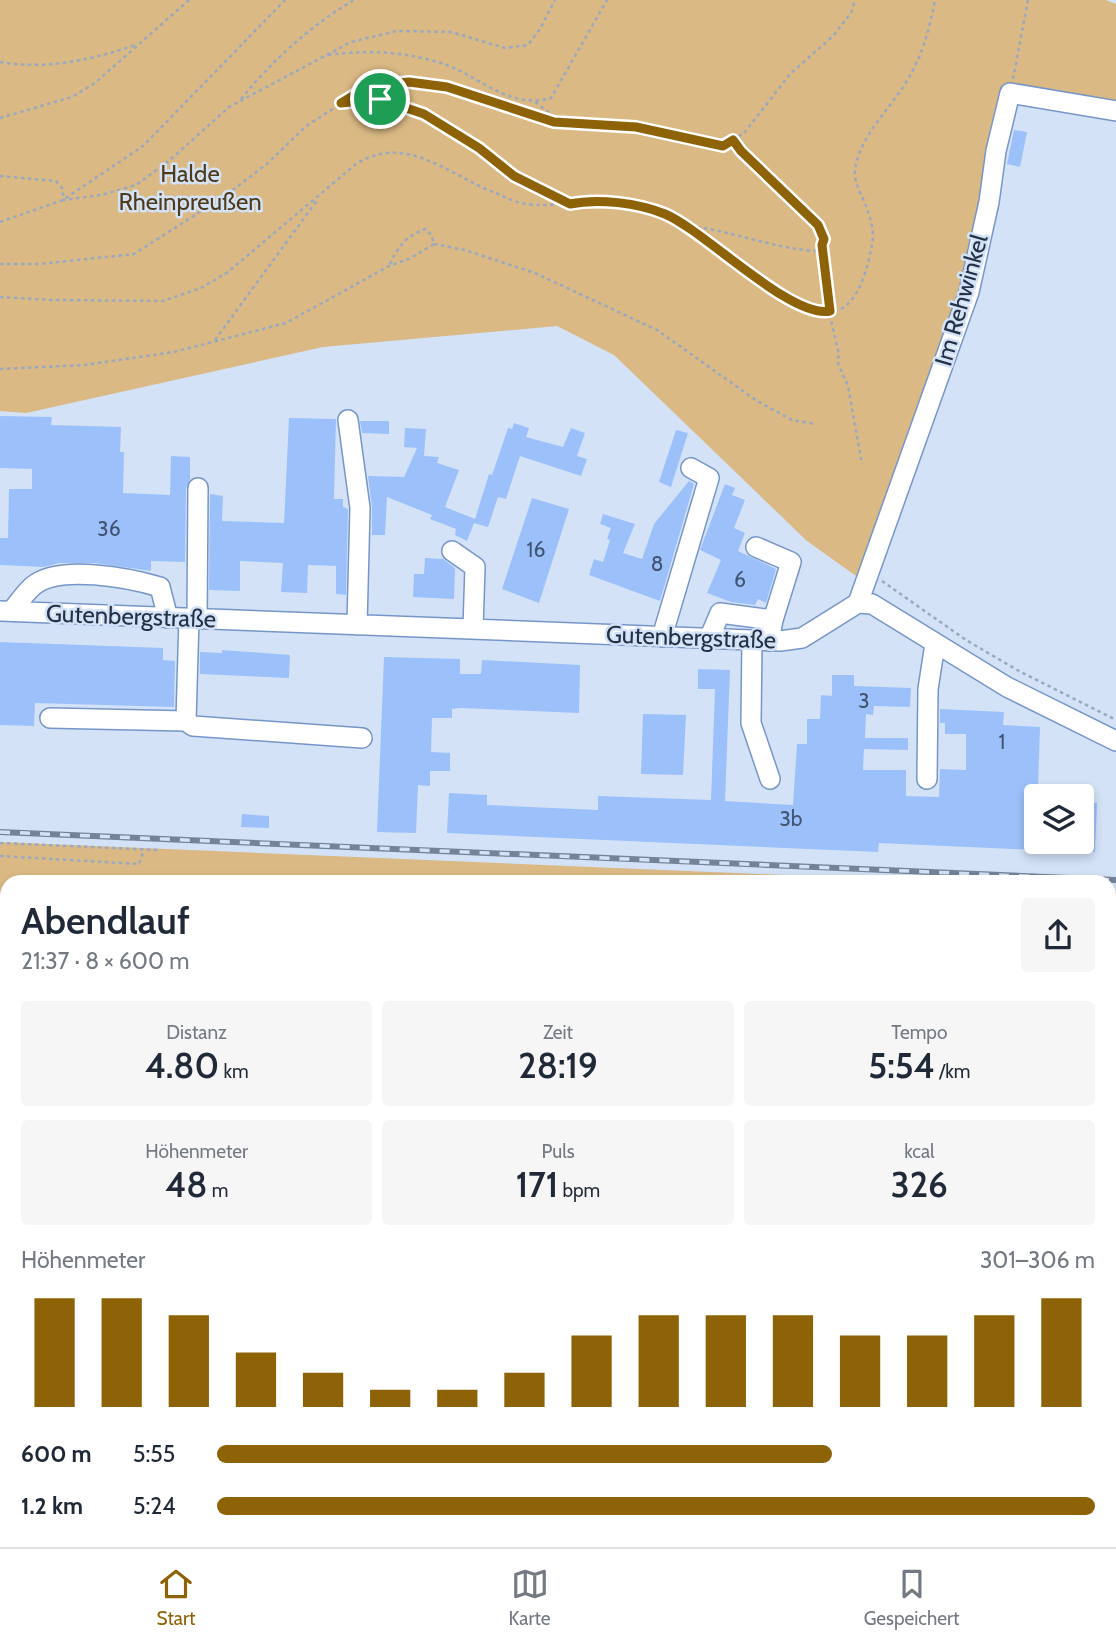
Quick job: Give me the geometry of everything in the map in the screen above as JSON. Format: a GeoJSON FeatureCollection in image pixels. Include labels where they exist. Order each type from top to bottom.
{"type":"FeatureCollection","features":[{"type":"Feature","properties":{"kind":"street"},"geometry":{"type":"LineString","coordinates":[[1010,93],[1116,111]]}},
{"type":"Feature","properties":{"kind":"street","name":"Im Rehwinkel"},"geometry":{"type":"LineString","coordinates":[[858,603],[969,292],[1010,93]]}},
{"type":"Feature","properties":{"kind":"street"},"geometry":{"type":"LineString","coordinates":[[348,420],[360,508],[357,625]]}},
{"type":"Feature","properties":{"kind":"street"},"geometry":{"type":"LineString","coordinates":[[662,637],[709,478],[691,468]]}},
{"type":"Feature","properties":{"kind":"street"},"geometry":{"type":"LineString","coordinates":[[186,721],[198,488]]}},
{"type":"Feature","properties":{"kind":"street"},"geometry":{"type":"LineString","coordinates":[[756,547],[791,562],[773,620],[760,641],[751,723],[770,779]]}},
{"type":"Feature","properties":{"kind":"street"},"geometry":{"type":"LineString","coordinates":[[452,551],[475,567],[473,629]]}},
{"type":"Feature","properties":{"kind":"street"},"geometry":{"type":"LineString","coordinates":[[6,611],[33,586],[49,577],[88,576],[127,578],[160,587],[168,618]]}},
{"type":"Feature","properties":{"kind":"street"},"geometry":{"type":"LineString","coordinates":[[858,603],[872,604],[1007,687],[1116,741]]}},
{"type":"Feature","properties":{"kind":"street","name":"Gutenbergstraße"},"geometry":{"type":"LineString","coordinates":[[6,611],[760,641],[802,638],[858,603]]}},
{"type":"Feature","properties":{"kind":"street"},"geometry":{"type":"LineString","coordinates":[[709,639],[720,613],[773,620]]}},
{"type":"Feature","properties":{"kind":"street"},"geometry":{"type":"LineString","coordinates":[[927,779],[928,689],[935,644]]}},
{"type":"Feature","properties":{"kind":"street"},"geometry":{"type":"LineString","coordinates":[[50,719],[186,721],[193,726],[362,738]]}},
{"type":"Feature","properties":{"kind":"path"},"geometry":{"type":"LineString","coordinates":[[0,118],[72,97],[95,83],[189,0]]}},
{"type":"Feature","properties":{"kind":"path"},"geometry":{"type":"LineString","coordinates":[[63,200],[143,146],[285,0]]}},
{"type":"Feature","properties":{"kind":"path"},"geometry":{"type":"LineString","coordinates":[[239,102],[259,77],[323,19],[354,0]]}},
{"type":"Feature","properties":{"kind":"path"},"geometry":{"type":"LineString","coordinates":[[0,222],[63,200],[101,195],[136,185],[170,160],[229,107],[351,42],[397,31],[451,32],[505,48],[528,45],[555,0]]}},
{"type":"Feature","properties":{"kind":"path"},"geometry":{"type":"LineString","coordinates":[[323,56],[364,51],[402,53],[443,63],[514,99],[535,102],[551,98],[607,0]]}},
{"type":"Feature","properties":{"kind":"path"},"geometry":{"type":"LineString","coordinates":[[0,264],[40,264],[134,254],[225,196],[268,163],[306,126],[369,86],[409,82],[447,87],[511,110],[563,123],[636,127],[723,146],[744,133],[791,73],[833,36],[851,13],[855,0]]}},
{"type":"Feature","properties":{"kind":"path"},"geometry":{"type":"LineString","coordinates":[[0,297],[65,301],[163,301],[201,288],[229,272],[369,156],[396,152],[421,157],[450,168],[488,190],[525,204],[570,204],[586,200],[630,205],[664,213],[687,225],[778,292],[803,306],[824,312],[843,308],[856,293],[873,242],[872,219],[854,172],[861,149],[905,84],[925,47],[935,0]]}},
{"type":"Feature","properties":{"kind":"path"},"geometry":{"type":"LineString","coordinates":[[1010,93],[1028,0]]}},
{"type":"Feature","properties":{"kind":"path"},"geometry":{"type":"LineString","coordinates":[[0,62],[27,66],[47,65],[90,58],[139,44]]}},
{"type":"Feature","properties":{"kind":"path"},"geometry":{"type":"LineString","coordinates":[[341,103],[380,99],[424,114],[479,148],[514,176],[570,204]]}},
{"type":"Feature","properties":{"kind":"path"},"geometry":{"type":"LineString","coordinates":[[535,102],[563,123]]}},
{"type":"Feature","properties":{"kind":"path"},"geometry":{"type":"LineString","coordinates":[[733,140],[741,151],[818,225],[824,239],[822,245],[830,311],[839,355],[837,361],[848,386],[862,464]]}},
{"type":"Feature","properties":{"kind":"path"},"geometry":{"type":"LineString","coordinates":[[0,176],[56,181],[63,189],[63,200]]}},
{"type":"Feature","properties":{"kind":"path"},"geometry":{"type":"LineString","coordinates":[[215,340],[320,197]]}},
{"type":"Feature","properties":{"kind":"path"},"geometry":{"type":"LineString","coordinates":[[687,225],[716,229],[795,249],[815,251],[822,245]]}},
{"type":"Feature","properties":{"kind":"path"},"geometry":{"type":"LineString","coordinates":[[389,266],[397,248],[410,234],[426,229],[434,244]]}},
{"type":"Feature","properties":{"kind":"path"},"geometry":{"type":"LineString","coordinates":[[0,369],[84,365],[174,352],[286,323],[389,266],[409,260],[434,244],[465,250],[535,273],[657,330],[757,401],[792,420],[815,424]]}},
{"type":"Feature","properties":{"kind":"path"},"geometry":{"type":"LineString","coordinates":[[869,573],[966,640],[1019,671],[1116,720]]}},
{"type":"Feature","properties":{"kind":"path"},"geometry":{"type":"LineString","coordinates":[[0,843],[158,850]]}},
{"type":"Feature","properties":{"kind":"path"},"geometry":{"type":"LineString","coordinates":[[0,856],[138,864],[144,850]]}},
{"type":"Feature","properties":{"kind":"green space","name":"Halde Rheinpreußen"},"geometry":{"type":"Polygon","coordinates":[[[0,0],[1106,0],[1116,4],[1116,105],[1010,93],[964,287],[859,578],[807,541],[614,355],[557,326],[323,347],[26,413],[0,411],[0,0]]]}},
{"type":"Feature","properties":{"kind":"green space"},"geometry":{"type":"Polygon","coordinates":[[[0,842],[783,875],[0,875],[0,842]]]}},
{"type":"Feature","properties":{"kind":"building"},"geometry":{"type":"Polygon","coordinates":[[[1014,130],[1027,132],[1020,167],[1007,164],[1014,130]]]}},
{"type":"Feature","properties":{"kind":"building"},"geometry":{"type":"Polygon","coordinates":[[[0,416],[52,417],[51,425],[121,427],[120,452],[124,452],[123,493],[170,495],[171,456],[190,457],[190,480],[186,488],[185,562],[151,561],[151,571],[95,563],[59,563],[44,567],[0,565],[0,538],[8,538],[9,489],[32,489],[32,469],[0,468],[0,416]]]}},
{"type":"Feature","properties":{"kind":"building"},"geometry":{"type":"Polygon","coordinates":[[[289,418],[336,419],[334,499],[343,499],[343,507],[348,509],[346,595],[336,594],[336,566],[308,565],[307,593],[281,592],[283,563],[240,561],[240,591],[209,590],[210,494],[223,496],[222,521],[284,523],[289,418]]]}},
{"type":"Feature","properties":{"kind":"building"},"geometry":{"type":"Polygon","coordinates":[[[360,421],[389,421],[389,434],[362,433],[360,421]]]}},
{"type":"Feature","properties":{"kind":"building"},"geometry":{"type":"Polygon","coordinates":[[[514,423],[529,428],[526,437],[563,447],[571,428],[585,433],[577,456],[587,459],[581,476],[520,456],[506,499],[498,497],[488,527],[474,523],[467,541],[455,535],[456,529],[430,519],[432,515],[387,497],[385,535],[372,535],[368,476],[404,477],[417,448],[404,447],[405,428],[426,429],[424,456],[439,457],[437,463],[459,470],[445,507],[475,519],[489,474],[492,475],[508,428],[512,429],[514,423]]]}},
{"type":"Feature","properties":{"kind":"building"},"geometry":{"type":"Polygon","coordinates":[[[676,430],[688,433],[671,487],[659,482],[676,430]]]}},
{"type":"Feature","properties":{"kind":"building"},"geometry":{"type":"Polygon","coordinates":[[[689,481],[694,484],[660,601],[589,575],[594,559],[603,562],[610,540],[607,539],[611,528],[600,524],[603,514],[635,524],[623,553],[642,559],[654,524],[689,481]]]}},
{"type":"Feature","properties":{"kind":"building"},"geometry":{"type":"Polygon","coordinates":[[[725,484],[735,488],[732,495],[745,500],[734,528],[745,533],[738,551],[776,569],[766,603],[758,599],[755,605],[731,602],[707,593],[721,560],[700,550],[725,484]]]}},
{"type":"Feature","properties":{"kind":"building"},"geometry":{"type":"Polygon","coordinates":[[[532,498],[569,509],[539,603],[502,589],[532,498]]]}},
{"type":"Feature","properties":{"kind":"building"},"geometry":{"type":"Polygon","coordinates":[[[425,558],[443,559],[455,568],[454,599],[413,597],[414,574],[424,574],[425,558]]]}},
{"type":"Feature","properties":{"kind":"building"},"geometry":{"type":"Polygon","coordinates":[[[0,642],[163,648],[163,660],[175,661],[174,707],[35,703],[34,726],[0,725],[0,642]]]}},
{"type":"Feature","properties":{"kind":"building"},"geometry":{"type":"Polygon","coordinates":[[[222,650],[290,655],[289,678],[200,674],[200,652],[222,653],[222,650]]]}},
{"type":"Feature","properties":{"kind":"building"},"geometry":{"type":"Polygon","coordinates":[[[384,657],[460,659],[460,674],[481,674],[482,660],[580,665],[579,713],[461,708],[452,709],[452,718],[432,718],[431,752],[450,753],[450,771],[430,771],[430,786],[418,785],[416,833],[377,832],[384,657]]]}},
{"type":"Feature","properties":{"kind":"building"},"geometry":{"type":"Polygon","coordinates":[[[698,669],[730,670],[725,801],[793,805],[797,744],[807,744],[807,719],[820,719],[821,695],[832,696],[832,675],[854,675],[854,686],[911,688],[910,707],[874,706],[873,715],[866,714],[865,738],[908,738],[908,750],[864,749],[863,770],[906,770],[906,796],[939,797],[940,769],[966,770],[966,734],[945,734],[945,723],[940,723],[940,709],[1004,712],[1003,725],[1040,727],[1038,784],[1024,784],[1024,849],[879,843],[878,852],[447,833],[449,793],[487,795],[487,805],[598,810],[598,796],[711,800],[715,689],[698,689],[698,669]]]}},
{"type":"Feature","properties":{"kind":"building"},"geometry":{"type":"Polygon","coordinates":[[[643,714],[686,715],[683,775],[641,774],[643,714]]]}},
{"type":"Feature","properties":{"kind":"building"},"geometry":{"type":"Polygon","coordinates":[[[1094,803],[1097,803],[1094,852],[1094,803]]]}},
{"type":"Feature","properties":{"kind":"building"},"geometry":{"type":"Polygon","coordinates":[[[242,814],[269,816],[269,828],[241,827],[242,814]]]}},
{"type":"Feature","properties":{"kind":"railway"},"geometry":{"type":"LineString","coordinates":[[0,832],[1000,875]]}},
{"type":"Feature","properties":{"kind":"route"},"geometry":{"type":"LineString","coordinates":[[409,82],[447,87],[554,122],[636,127],[723,146],[733,140],[822,231],[823,263],[830,311],[803,306],[778,292],[687,225],[664,213],[630,205],[586,200],[570,204],[514,176],[479,148],[424,114],[380,99],[341,103],[369,86],[409,82]]}}]}
